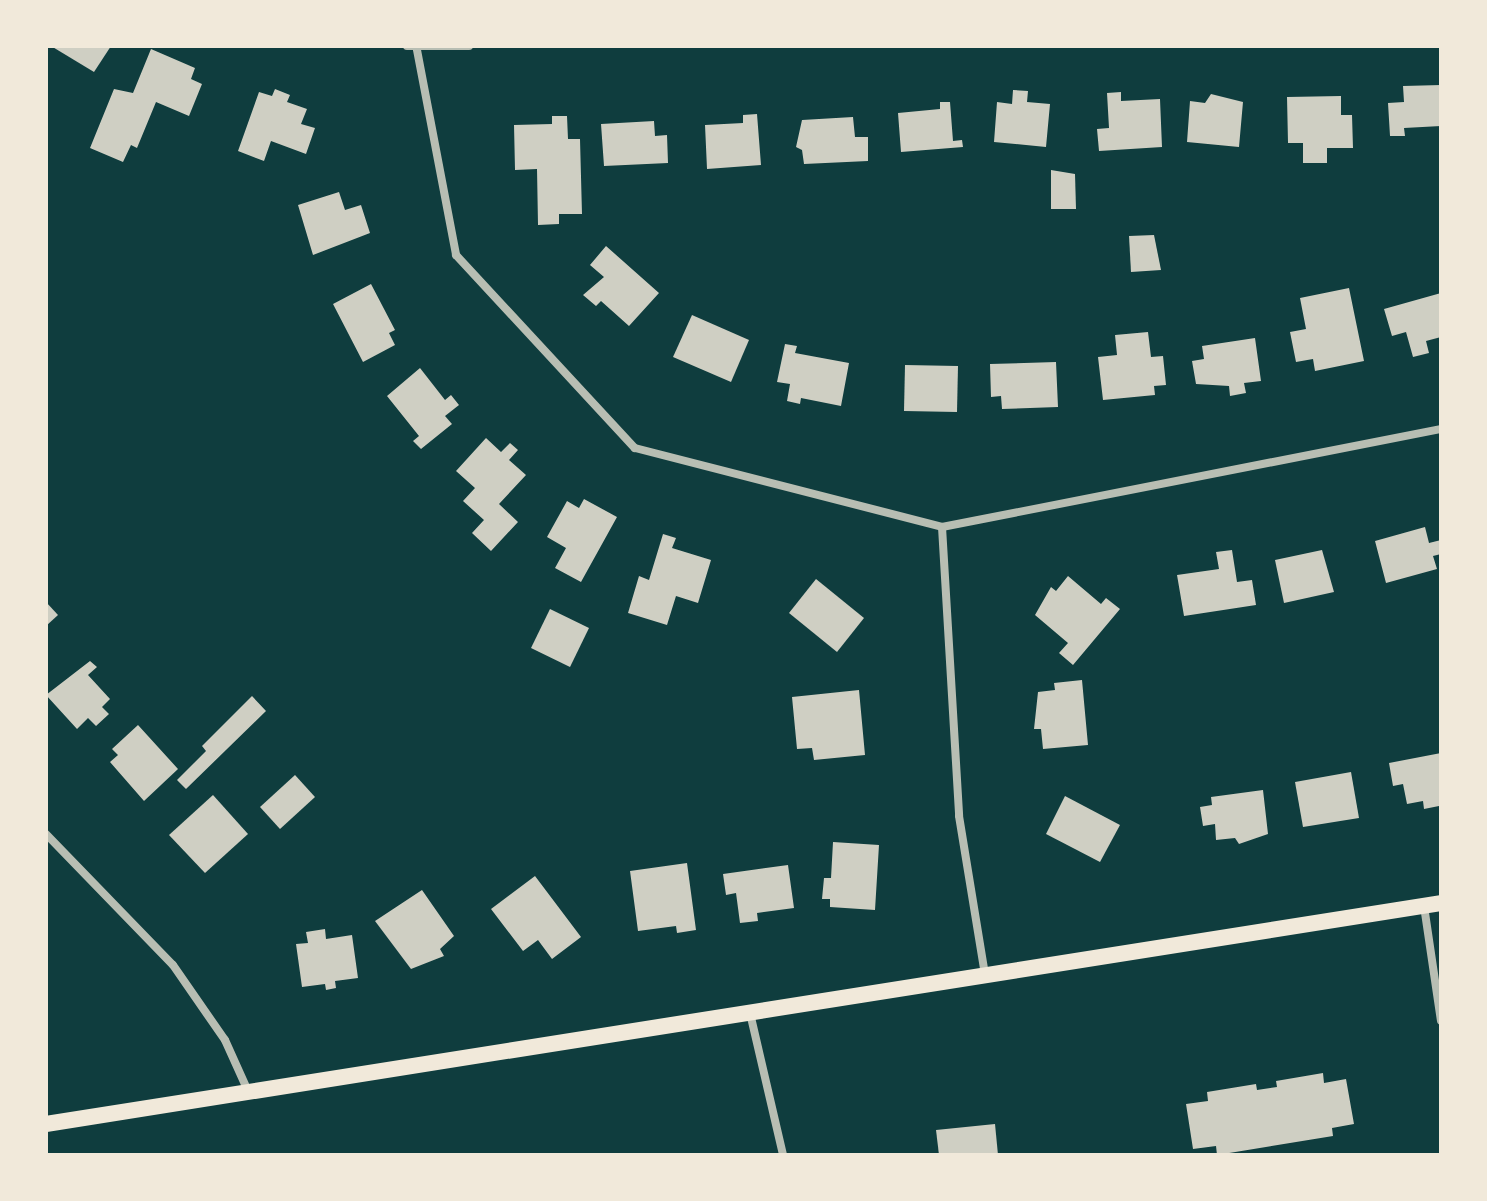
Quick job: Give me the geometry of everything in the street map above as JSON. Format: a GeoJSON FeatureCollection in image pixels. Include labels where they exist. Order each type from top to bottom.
{"type":"FeatureCollection","features":[{"type":"Feature","properties":{"kind":"main road"},"geometry":{"type":"LineString","coordinates":[[46,1124],[1441,903]]}},
{"type":"Feature","properties":{"kind":"street"},"geometry":{"type":"LineString","coordinates":[[407,46],[417,50],[469,46]]}},
{"type":"Feature","properties":{"kind":"street"},"geometry":{"type":"LineString","coordinates":[[417,50],[456,255],[635,448],[942,527],[1441,429]]}},
{"type":"Feature","properties":{"kind":"street"},"geometry":{"type":"LineString","coordinates":[[942,527],[959,816],[985,975]]}},
{"type":"Feature","properties":{"kind":"street"},"geometry":{"type":"LineString","coordinates":[[46,834],[173,965],[225,1040],[248,1091]]}},
{"type":"Feature","properties":{"kind":"street"},"geometry":{"type":"LineString","coordinates":[[1424,906],[1441,1021]]}},
{"type":"Feature","properties":{"kind":"street"},"geometry":{"type":"LineString","coordinates":[[750,1013],[783,1155]]}},
{"type":"Feature","properties":{"kind":"building"},"geometry":{"type":"Polygon","coordinates":[[[51,46],[111,46],[94,72],[51,46]]]}},
{"type":"Feature","properties":{"kind":"building"},"geometry":{"type":"Polygon","coordinates":[[[151,49],[195,68],[191,79],[202,84],[189,116],[156,102],[137,148],[131,145],[123,162],[90,148],[114,89],[133,93],[151,49]]]}},
{"type":"Feature","properties":{"kind":"building"},"geometry":{"type":"Polygon","coordinates":[[[1441,85],[1441,126],[1404,128],[1405,136],[1390,136],[1388,103],[1404,102],[1403,86],[1441,85]]]}},
{"type":"Feature","properties":{"kind":"building"},"geometry":{"type":"Polygon","coordinates":[[[275,89],[290,95],[287,102],[307,109],[301,124],[315,128],[306,154],[271,141],[264,161],[238,151],[259,92],[272,96],[275,89]]]}},
{"type":"Feature","properties":{"kind":"building"},"geometry":{"type":"Polygon","coordinates":[[[1013,90],[1028,91],[1027,102],[1050,104],[1046,147],[994,142],[997,102],[1012,104],[1013,90]]]}},
{"type":"Feature","properties":{"kind":"building"},"geometry":{"type":"Polygon","coordinates":[[[1121,92],[1121,101],[1160,99],[1162,147],[1099,151],[1097,129],[1109,128],[1107,93],[1121,92]]]}},
{"type":"Feature","properties":{"kind":"building"},"geometry":{"type":"Polygon","coordinates":[[[1211,94],[1243,102],[1239,147],[1187,142],[1190,101],[1205,103],[1211,94]]]}},
{"type":"Feature","properties":{"kind":"building"},"geometry":{"type":"Polygon","coordinates":[[[1341,96],[1341,115],[1352,115],[1353,148],[1327,148],[1327,163],[1303,163],[1303,143],[1288,143],[1287,97],[1341,96]]]}},
{"type":"Feature","properties":{"kind":"building"},"geometry":{"type":"Polygon","coordinates":[[[940,102],[950,102],[953,141],[962,140],[963,147],[901,152],[898,113],[940,109],[940,102]]]}},
{"type":"Feature","properties":{"kind":"building"},"geometry":{"type":"Polygon","coordinates":[[[757,114],[761,165],[707,169],[705,125],[743,123],[743,115],[757,114]]]}},
{"type":"Feature","properties":{"kind":"building"},"geometry":{"type":"Polygon","coordinates":[[[552,116],[567,116],[568,139],[580,139],[582,214],[559,214],[559,224],[538,225],[537,169],[515,170],[514,125],[552,124],[552,116]]]}},
{"type":"Feature","properties":{"kind":"building"},"geometry":{"type":"Polygon","coordinates":[[[853,117],[855,137],[868,137],[868,161],[804,164],[802,150],[796,147],[802,120],[853,117]]]}},
{"type":"Feature","properties":{"kind":"building"},"geometry":{"type":"Polygon","coordinates":[[[654,121],[655,136],[667,135],[668,163],[604,166],[601,124],[654,121]]]}},
{"type":"Feature","properties":{"kind":"building"},"geometry":{"type":"Polygon","coordinates":[[[1051,170],[1075,174],[1076,209],[1051,209],[1051,170]]]}},
{"type":"Feature","properties":{"kind":"building"},"geometry":{"type":"Polygon","coordinates":[[[339,192],[345,210],[361,205],[370,233],[313,255],[298,205],[339,192]]]}},
{"type":"Feature","properties":{"kind":"building"},"geometry":{"type":"Polygon","coordinates":[[[1154,235],[1161,270],[1131,272],[1129,236],[1154,235]]]}},
{"type":"Feature","properties":{"kind":"building"},"geometry":{"type":"Polygon","coordinates":[[[606,246],[659,293],[629,326],[601,301],[596,306],[583,295],[604,277],[590,265],[606,246]]]}},
{"type":"Feature","properties":{"kind":"building"},"geometry":{"type":"Polygon","coordinates":[[[371,284],[395,330],[389,333],[395,345],[363,362],[333,304],[371,284]]]}},
{"type":"Feature","properties":{"kind":"building"},"geometry":{"type":"Polygon","coordinates":[[[1349,288],[1364,361],[1315,371],[1313,359],[1296,362],[1290,332],[1306,329],[1300,298],[1349,288]]]}},
{"type":"Feature","properties":{"kind":"building"},"geometry":{"type":"Polygon","coordinates":[[[1441,293],[1441,337],[1426,341],[1429,353],[1413,357],[1406,332],[1392,336],[1384,309],[1441,293]]]}},
{"type":"Feature","properties":{"kind":"building"},"geometry":{"type":"Polygon","coordinates":[[[692,315],[749,340],[731,382],[673,357],[692,315]]]}},
{"type":"Feature","properties":{"kind":"building"},"geometry":{"type":"Polygon","coordinates":[[[1148,332],[1151,357],[1163,356],[1166,385],[1154,386],[1155,395],[1103,400],[1098,357],[1117,355],[1115,335],[1148,332]]]}},
{"type":"Feature","properties":{"kind":"building"},"geometry":{"type":"Polygon","coordinates":[[[1255,338],[1261,381],[1244,383],[1246,393],[1230,396],[1229,386],[1196,384],[1192,361],[1204,359],[1202,346],[1255,338]]]}},
{"type":"Feature","properties":{"kind":"building"},"geometry":{"type":"Polygon","coordinates":[[[785,344],[797,346],[795,353],[849,363],[841,406],[801,398],[800,404],[787,401],[790,384],[777,382],[785,344]]]}},
{"type":"Feature","properties":{"kind":"building"},"geometry":{"type":"Polygon","coordinates":[[[1056,362],[1058,407],[1002,409],[1001,396],[991,397],[990,364],[1056,362]]]}},
{"type":"Feature","properties":{"kind":"building"},"geometry":{"type":"Polygon","coordinates":[[[905,365],[958,366],[957,412],[904,411],[905,365]]]}},
{"type":"Feature","properties":{"kind":"building"},"geometry":{"type":"Polygon","coordinates":[[[420,368],[445,400],[451,395],[459,405],[445,416],[452,424],[421,449],[413,441],[419,436],[387,396],[420,368]]]}},
{"type":"Feature","properties":{"kind":"building"},"geometry":{"type":"Polygon","coordinates":[[[486,438],[501,452],[510,443],[518,450],[509,460],[526,475],[499,504],[518,522],[491,551],[472,533],[484,520],[463,501],[475,488],[456,471],[486,438]]]}},
{"type":"Feature","properties":{"kind":"building"},"geometry":{"type":"Polygon","coordinates":[[[584,499],[617,517],[581,582],[555,568],[566,548],[547,537],[567,501],[579,508],[584,499]]]}},
{"type":"Feature","properties":{"kind":"building"},"geometry":{"type":"Polygon","coordinates":[[[1425,527],[1429,543],[1441,540],[1441,554],[1433,556],[1437,569],[1386,583],[1375,541],[1425,527]]]}},
{"type":"Feature","properties":{"kind":"building"},"geometry":{"type":"Polygon","coordinates":[[[663,534],[676,538],[672,548],[711,560],[698,603],[676,596],[667,625],[628,613],[639,576],[649,580],[663,534]]]}},
{"type":"Feature","properties":{"kind":"building"},"geometry":{"type":"Polygon","coordinates":[[[1232,550],[1237,582],[1252,580],[1256,605],[1184,616],[1177,575],[1219,569],[1216,552],[1232,550]]]}},
{"type":"Feature","properties":{"kind":"building"},"geometry":{"type":"Polygon","coordinates":[[[1322,550],[1334,592],[1284,603],[1275,560],[1322,550]]]}},
{"type":"Feature","properties":{"kind":"building"},"geometry":{"type":"Polygon","coordinates":[[[1068,576],[1101,604],[1106,598],[1120,609],[1073,665],[1059,653],[1068,643],[1035,615],[1051,587],[1056,591],[1068,576]]]}},
{"type":"Feature","properties":{"kind":"building"},"geometry":{"type":"Polygon","coordinates":[[[816,579],[864,618],[837,652],[789,613],[816,579]]]}},
{"type":"Feature","properties":{"kind":"building"},"geometry":{"type":"Polygon","coordinates":[[[46,602],[58,615],[46,626],[46,602]]]}},
{"type":"Feature","properties":{"kind":"building"},"geometry":{"type":"Polygon","coordinates":[[[550,609],[589,628],[570,667],[531,648],[550,609]]]}},
{"type":"Feature","properties":{"kind":"building"},"geometry":{"type":"Polygon","coordinates":[[[90,661],[97,667],[88,675],[110,699],[102,707],[109,714],[96,726],[88,718],[77,729],[46,695],[90,661]]]}},
{"type":"Feature","properties":{"kind":"building"},"geometry":{"type":"Polygon","coordinates":[[[1082,680],[1088,745],[1043,749],[1041,729],[1034,729],[1038,692],[1055,690],[1054,683],[1082,680]]]}},
{"type":"Feature","properties":{"kind":"building"},"geometry":{"type":"Polygon","coordinates":[[[859,690],[865,755],[814,760],[812,748],[797,749],[792,697],[859,690]]]}},
{"type":"Feature","properties":{"kind":"building"},"geometry":{"type":"Polygon","coordinates":[[[252,696],[266,711],[186,789],[177,780],[206,751],[202,746],[252,696]]]}},
{"type":"Feature","properties":{"kind":"building"},"geometry":{"type":"Polygon","coordinates":[[[138,725],[178,769],[144,801],[110,762],[118,755],[112,749],[138,725]]]}},
{"type":"Feature","properties":{"kind":"building"},"geometry":{"type":"Polygon","coordinates":[[[1441,753],[1439,806],[1424,809],[1423,801],[1407,804],[1403,784],[1393,786],[1389,763],[1441,753]]]}},
{"type":"Feature","properties":{"kind":"building"},"geometry":{"type":"Polygon","coordinates":[[[1351,772],[1359,818],[1303,827],[1295,782],[1351,772]]]}},
{"type":"Feature","properties":{"kind":"building"},"geometry":{"type":"Polygon","coordinates":[[[295,775],[315,797],[280,829],[260,807],[295,775]]]}},
{"type":"Feature","properties":{"kind":"building"},"geometry":{"type":"Polygon","coordinates":[[[1263,790],[1268,834],[1239,844],[1235,838],[1216,840],[1215,824],[1203,826],[1200,807],[1212,805],[1211,797],[1263,790]]]}},
{"type":"Feature","properties":{"kind":"building"},"geometry":{"type":"Polygon","coordinates":[[[213,795],[248,834],[205,873],[169,835],[213,795]]]}},
{"type":"Feature","properties":{"kind":"building"},"geometry":{"type":"Polygon","coordinates":[[[1065,796],[1120,825],[1100,862],[1046,834],[1065,796]]]}},
{"type":"Feature","properties":{"kind":"building"},"geometry":{"type":"Polygon","coordinates":[[[833,842],[879,845],[875,910],[830,907],[830,899],[822,899],[824,878],[831,878],[833,842]]]}},
{"type":"Feature","properties":{"kind":"building"},"geometry":{"type":"Polygon","coordinates":[[[687,863],[696,930],[677,933],[676,926],[638,931],[630,871],[687,863]]]}},
{"type":"Feature","properties":{"kind":"building"},"geometry":{"type":"Polygon","coordinates":[[[788,865],[794,908],[757,913],[758,921],[740,923],[736,893],[726,895],[723,874],[788,865]]]}},
{"type":"Feature","properties":{"kind":"building"},"geometry":{"type":"Polygon","coordinates":[[[535,876],[581,937],[552,959],[538,940],[523,951],[491,909],[535,876]]]}},
{"type":"Feature","properties":{"kind":"building"},"geometry":{"type":"Polygon","coordinates":[[[422,890],[454,936],[440,949],[444,956],[411,969],[375,921],[422,890]]]}},
{"type":"Feature","properties":{"kind":"building"},"geometry":{"type":"Polygon","coordinates":[[[325,929],[326,939],[352,935],[358,978],[335,981],[336,988],[326,990],[325,984],[302,987],[296,944],[308,943],[306,932],[325,929]]]}},
{"type":"Feature","properties":{"kind":"building"},"geometry":{"type":"Polygon","coordinates":[[[1323,1073],[1324,1083],[1346,1079],[1354,1124],[1332,1128],[1333,1136],[1217,1155],[1216,1146],[1193,1149],[1186,1104],[1208,1101],[1207,1092],[1256,1084],[1257,1090],[1277,1087],[1276,1081],[1323,1073]]]}},
{"type":"Feature","properties":{"kind":"building"},"geometry":{"type":"Polygon","coordinates":[[[995,1124],[998,1155],[939,1155],[936,1130],[995,1124]]]}}]}
